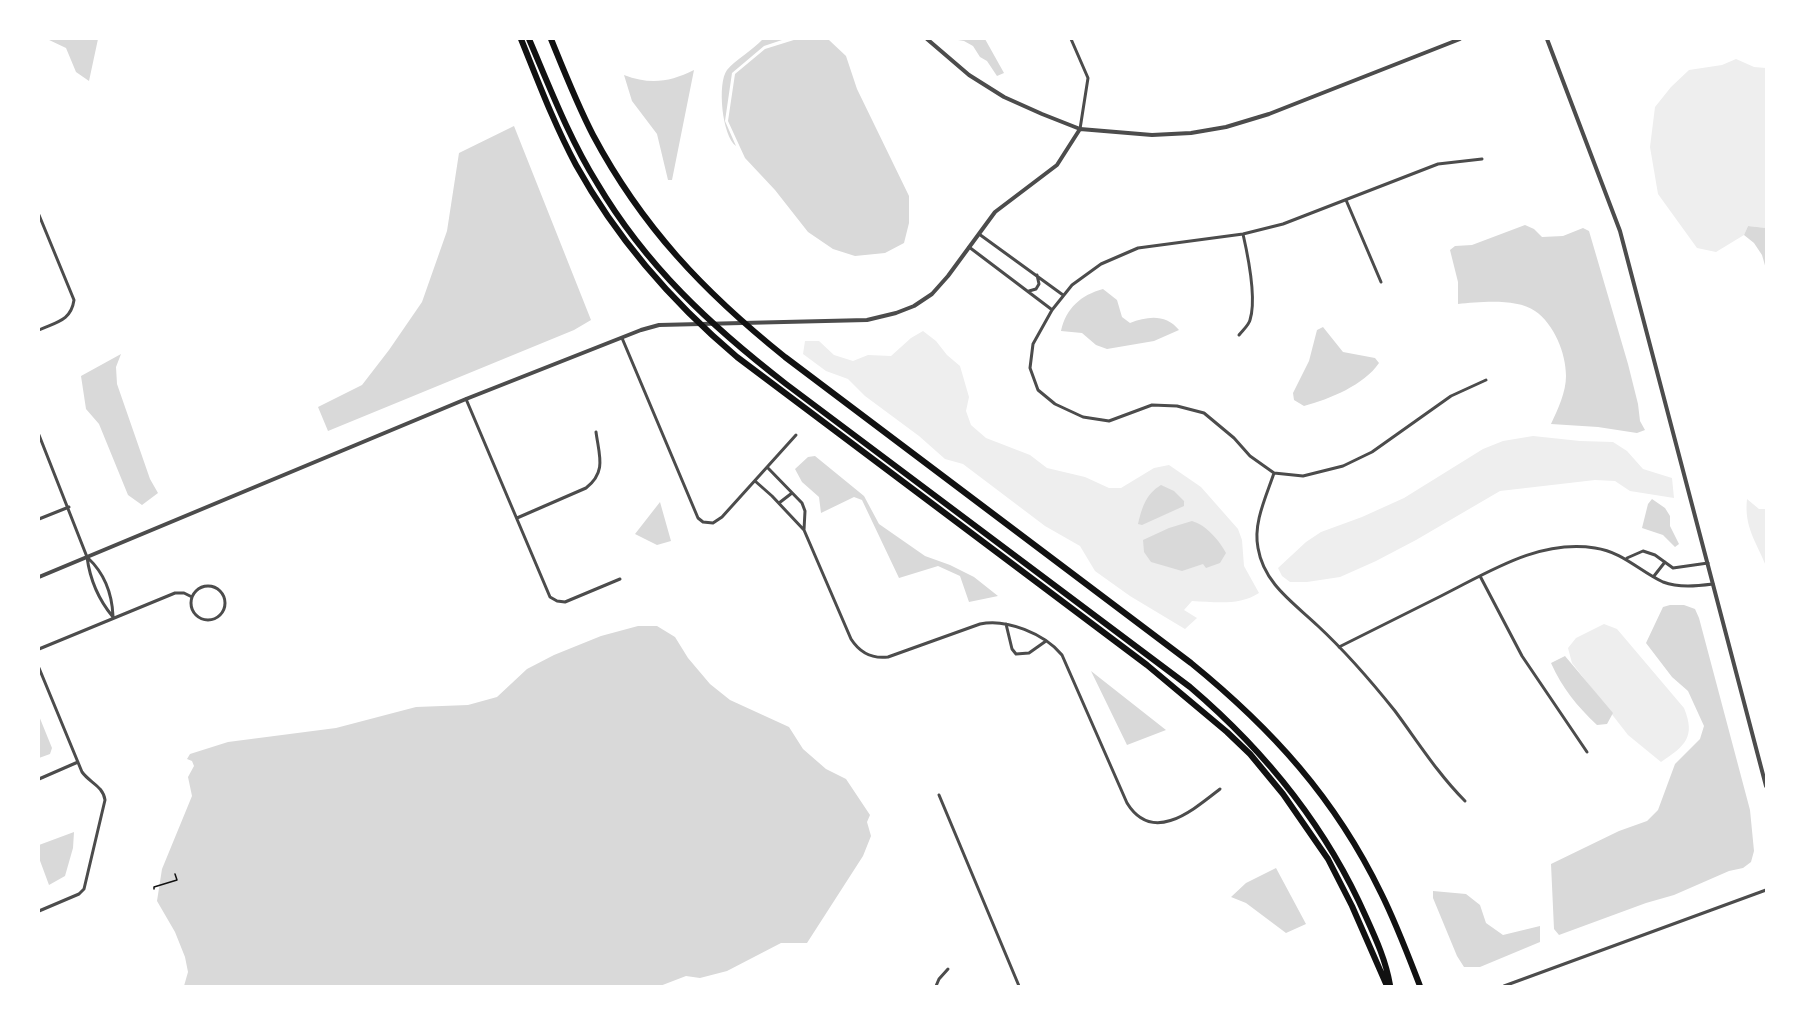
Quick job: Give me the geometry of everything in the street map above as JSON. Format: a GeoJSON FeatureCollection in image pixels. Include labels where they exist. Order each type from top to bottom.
{"type":"FeatureCollection","features":[{"type":"Feature","properties":{"kind":"highway"},"geometry":{"type":"LineString","coordinates":[[521,39],[553,118],[576,164],[607,216],[667,291],[705,330],[736,357],[1148,665],[1188,697],[1250,754],[1283,794],[1328,859],[1388,986]]}},
{"type":"Feature","properties":{"kind":"highway"},"geometry":{"type":"LineString","coordinates":[[529,39],[560,112],[597,184],[639,245],[678,291],[750,357],[1181,680],[1229,722],[1291,789],[1353,887],[1387,966],[1388,986]]}},
{"type":"Feature","properties":{"kind":"highway"},"geometry":{"type":"LineString","coordinates":[[551,39],[579,107],[608,162],[640,212],[707,291],[785,357],[1191,663],[1244,707],[1293,758],[1318,790],[1352,841],[1382,894],[1420,985]]}},
{"type":"Feature","properties":{"kind":"street"},"geometry":{"type":"LineString","coordinates":[[927,39],[969,75],[1004,97],[1080,129],[1152,135],[1191,133],[1226,127],[1269,114],[1460,39]]}},
{"type":"Feature","properties":{"kind":"street"},"geometry":{"type":"LineString","coordinates":[[39,577],[466,399],[659,325],[867,320],[896,314],[914,306],[932,294],[980,234],[994,212],[1057,165],[1080,129],[1088,78],[1071,39]]}},
{"type":"Feature","properties":{"kind":"street"},"geometry":{"type":"LineString","coordinates":[[1547,39],[1620,231],[1766,786]]}},
{"type":"Feature","properties":{"kind":"street"},"geometry":{"type":"LineString","coordinates":[[1482,159],[1438,164],[1283,224],[1243,234],[1138,248],[1101,264],[1072,285],[1052,310],[1034,344],[1030,368],[1038,390],[1055,404],[1083,417],[1109,421],[1152,405],[1177,406],[1204,413],[1234,438],[1250,456],[1274,473],[1303,476],[1343,466],[1372,452],[1451,396],[1486,380]]}},
{"type":"Feature","properties":{"kind":"street"},"geometry":{"type":"LineString","coordinates":[[1346,200],[1381,282]]}},
{"type":"Feature","properties":{"kind":"street"},"geometry":{"type":"LineString","coordinates":[[39,215],[74,300],[72,310],[66,318],[39,330]]}},
{"type":"Feature","properties":{"kind":"street"},"geometry":{"type":"LineString","coordinates":[[980,234],[1063,295]]}},
{"type":"Feature","properties":{"kind":"street"},"geometry":{"type":"LineString","coordinates":[[1239,335],[1250,321],[1252,292],[1250,262],[1243,234]]}},
{"type":"Feature","properties":{"kind":"street"},"geometry":{"type":"LineString","coordinates":[[969,248],[1052,310]]}},
{"type":"Feature","properties":{"kind":"street"},"geometry":{"type":"LineString","coordinates":[[1029,291],[1036,289],[1039,284],[1037,275]]}},
{"type":"Feature","properties":{"kind":"street"},"geometry":{"type":"LineString","coordinates":[[622,338],[698,518],[708,524],[717,520],[796,435]]}},
{"type":"Feature","properties":{"kind":"street"},"geometry":{"type":"LineString","coordinates":[[466,399],[550,597],[565,602],[620,579]]}},
{"type":"Feature","properties":{"kind":"street"},"geometry":{"type":"LineString","coordinates":[[517,518],[586,488],[594,482],[601,470],[596,432]]}},
{"type":"Feature","properties":{"kind":"street"},"geometry":{"type":"LineString","coordinates":[[39,435],[69,507],[100,601],[113,617]]}},
{"type":"Feature","properties":{"kind":"street"},"geometry":{"type":"LineString","coordinates":[[767,467],[804,507],[804,530]]}},
{"type":"Feature","properties":{"kind":"street"},"geometry":{"type":"LineString","coordinates":[[1274,473],[1258,521],[1257,548],[1268,575],[1286,599],[1340,647],[1369,680],[1450,786],[1465,801]]}},
{"type":"Feature","properties":{"kind":"street"},"geometry":{"type":"LineString","coordinates":[[755,481],[804,530],[851,639],[858,649],[869,656],[888,657],[986,622],[1006,624],[1047,641],[1058,649],[1066,661],[1127,803],[1135,814],[1152,823],[1160,824],[1192,811],[1220,789]]}},
{"type":"Feature","properties":{"kind":"street"},"geometry":{"type":"LineString","coordinates":[[779,503],[792,492]]}},
{"type":"Feature","properties":{"kind":"street"},"geometry":{"type":"LineString","coordinates":[[39,519],[69,507]]}},
{"type":"Feature","properties":{"kind":"street"},"geometry":{"type":"LineString","coordinates":[[1340,647],[1502,565],[1547,549],[1583,546],[1608,550],[1627,558],[1664,582],[1689,586],[1713,584]]}},
{"type":"Feature","properties":{"kind":"street"},"geometry":{"type":"LineString","coordinates":[[1627,558],[1643,551],[1673,567],[1708,563]]}},
{"type":"Feature","properties":{"kind":"street"},"geometry":{"type":"LineString","coordinates":[[87,557],[99,568],[112,597],[113,617]]}},
{"type":"Feature","properties":{"kind":"street"},"geometry":{"type":"LineString","coordinates":[[1654,576],[1665,562]]}},
{"type":"Feature","properties":{"kind":"street"},"geometry":{"type":"LineString","coordinates":[[1480,576],[1522,656],[1587,752]]}},
{"type":"Feature","properties":{"kind":"street"},"geometry":{"type":"LineString","coordinates":[[204,586],[215,587],[220,590],[225,599],[224,610],[216,618],[204,620],[192,608],[192,597],[204,586]]}},
{"type":"Feature","properties":{"kind":"street"},"geometry":{"type":"LineString","coordinates":[[39,649],[175,593],[184,593],[192,597]]}},
{"type":"Feature","properties":{"kind":"street"},"geometry":{"type":"LineString","coordinates":[[1006,624],[1012,649],[1016,654],[1029,653],[1047,641]]}},
{"type":"Feature","properties":{"kind":"street"},"geometry":{"type":"LineString","coordinates":[[39,668],[78,762],[87,779],[102,790],[105,800],[84,889],[79,894],[39,911]]}},
{"type":"Feature","properties":{"kind":"street"},"geometry":{"type":"LineString","coordinates":[[39,779],[78,762]]}},
{"type":"Feature","properties":{"kind":"street"},"geometry":{"type":"LineString","coordinates":[[939,795],[1019,986]]}},
{"type":"Feature","properties":{"kind":"street"},"geometry":{"type":"LineString","coordinates":[[1504,986],[1766,890]]}},
{"type":"Feature","properties":{"kind":"street"},"geometry":{"type":"LineString","coordinates":[[936,986],[948,969]]}},
{"type":"Feature","properties":{"kind":"path"},"geometry":{"type":"LineString","coordinates":[[154,890],[154,887],[177,880],[176,874]]}},
{"type":"Feature","properties":{"kind":"shaded area"},"geometry":{"type":"Polygon","coordinates":[[[47,39],[98,39],[89,81],[76,72],[66,48],[47,39]]]}},
{"type":"Feature","properties":{"kind":"shaded area"},"geometry":{"type":"Polygon","coordinates":[[[763,39],[785,39],[764,46],[732,73],[725,121],[736,146],[727,132],[724,121],[722,86],[724,77],[730,66],[763,39]]]}},
{"type":"Feature","properties":{"kind":"shaded area"},"geometry":{"type":"Polygon","coordinates":[[[797,39],[829,40],[846,56],[857,89],[909,196],[909,223],[904,243],[885,253],[855,256],[833,249],[808,232],[775,190],[745,158],[728,121],[735,74],[765,49],[797,39]]]}},
{"type":"Feature","properties":{"kind":"shaded area"},"geometry":{"type":"Polygon","coordinates":[[[952,39],[985,39],[1004,73],[997,76],[973,46],[964,41],[952,39]]]}},
{"type":"Feature","properties":{"kind":"shaded area"},"geometry":{"type":"Polygon","coordinates":[[[1736,59],[1754,67],[1766,68],[1766,228],[1748,226],[1744,235],[1716,252],[1697,248],[1658,194],[1650,147],[1655,107],[1671,87],[1689,70],[1722,65],[1736,59]]]}},
{"type":"Feature","properties":{"kind":"shaded area"},"geometry":{"type":"Polygon","coordinates":[[[694,70],[672,180],[668,180],[657,134],[632,101],[624,75],[643,80],[660,81],[694,70]]]}},
{"type":"Feature","properties":{"kind":"shaded area"},"geometry":{"type":"Polygon","coordinates":[[[514,126],[591,320],[574,330],[328,431],[318,407],[362,385],[422,302],[447,231],[459,153],[514,126]]]}},
{"type":"Feature","properties":{"kind":"shaded area"},"geometry":{"type":"Polygon","coordinates":[[[1525,225],[1534,229],[1542,237],[1563,236],[1583,228],[1589,231],[1628,364],[1640,421],[1645,430],[1637,433],[1598,427],[1551,424],[1563,394],[1566,376],[1564,358],[1558,340],[1548,323],[1535,311],[1518,304],[1477,302],[1458,304],[1458,282],[1450,250],[1455,246],[1472,245],[1525,225]]]}},
{"type":"Feature","properties":{"kind":"shaded area"},"geometry":{"type":"Polygon","coordinates":[[[1748,226],[1766,228],[1766,269],[1762,255],[1754,243],[1744,235],[1748,226]]]}},
{"type":"Feature","properties":{"kind":"shaded area"},"geometry":{"type":"Polygon","coordinates":[[[1103,289],[1117,300],[1122,317],[1130,323],[1150,318],[1163,319],[1179,330],[1154,341],[1107,349],[1096,345],[1082,333],[1061,331],[1071,309],[1081,299],[1103,289]]]}},
{"type":"Feature","properties":{"kind":"shaded area"},"geometry":{"type":"Polygon","coordinates":[[[1323,327],[1343,352],[1375,358],[1379,363],[1365,378],[1346,390],[1304,406],[1294,400],[1293,393],[1309,361],[1317,330],[1323,327]]]}},
{"type":"Feature","properties":{"kind":"shaded area"},"geometry":{"type":"Polygon","coordinates":[[[923,331],[960,366],[969,397],[966,411],[971,425],[986,438],[1030,455],[1047,468],[1085,477],[1109,488],[1121,488],[1154,468],[1169,465],[1201,487],[1238,529],[1242,540],[1244,566],[1259,593],[1235,602],[1192,601],[1184,610],[1197,618],[1185,629],[1130,596],[1095,571],[1080,546],[1045,526],[963,464],[945,459],[919,436],[865,396],[848,379],[826,371],[803,354],[805,341],[819,341],[834,355],[853,361],[868,355],[891,356],[911,338],[923,331]]]}},
{"type":"Feature","properties":{"kind":"shaded area"},"geometry":{"type":"Polygon","coordinates":[[[121,354],[116,367],[117,384],[150,479],[158,493],[142,505],[128,495],[99,424],[86,409],[81,376],[121,354]]]}},
{"type":"Feature","properties":{"kind":"shaded area"},"geometry":{"type":"Polygon","coordinates":[[[1533,436],[1613,442],[1627,451],[1643,469],[1672,478],[1674,498],[1630,491],[1615,481],[1595,480],[1500,491],[1416,540],[1340,577],[1290,582],[1282,576],[1278,568],[1306,542],[1321,532],[1404,498],[1483,449],[1503,441],[1533,436]]]}},
{"type":"Feature","properties":{"kind":"shaded area"},"geometry":{"type":"Polygon","coordinates":[[[815,456],[864,496],[879,524],[925,556],[974,577],[998,596],[969,602],[960,576],[938,566],[899,578],[862,500],[854,497],[821,513],[819,497],[802,482],[795,469],[808,457],[815,456]]]}},
{"type":"Feature","properties":{"kind":"shaded area"},"geometry":{"type":"Polygon","coordinates":[[[1161,485],[1174,491],[1184,501],[1184,506],[1142,525],[1138,524],[1145,502],[1161,485]]]}},
{"type":"Feature","properties":{"kind":"shaded area"},"geometry":{"type":"Polygon","coordinates":[[[1652,499],[1665,508],[1670,516],[1670,526],[1679,544],[1675,547],[1663,535],[1642,528],[1648,504],[1652,499]]]}},
{"type":"Feature","properties":{"kind":"shaded area"},"geometry":{"type":"Polygon","coordinates":[[[1747,499],[1759,509],[1766,509],[1766,566],[1749,526],[1747,499]]]}},
{"type":"Feature","properties":{"kind":"shaded area"},"geometry":{"type":"Polygon","coordinates":[[[660,502],[671,541],[657,545],[635,534],[660,502]]]}},
{"type":"Feature","properties":{"kind":"shaded area"},"geometry":{"type":"Polygon","coordinates":[[[1192,521],[1207,529],[1223,548],[1226,553],[1220,563],[1206,568],[1203,564],[1182,571],[1151,562],[1144,552],[1143,540],[1192,521]]]}},
{"type":"Feature","properties":{"kind":"shaded area"},"geometry":{"type":"Polygon","coordinates":[[[1684,605],[1695,609],[1699,618],[1750,810],[1754,851],[1751,862],[1743,868],[1729,871],[1674,895],[1559,935],[1554,929],[1551,864],[1619,831],[1647,821],[1658,810],[1675,764],[1700,739],[1704,726],[1688,691],[1672,677],[1646,643],[1663,607],[1684,605]]]}},
{"type":"Feature","properties":{"kind":"shaded area"},"geometry":{"type":"Polygon","coordinates":[[[1604,624],[1617,629],[1684,708],[1689,726],[1686,740],[1682,746],[1661,762],[1628,735],[1572,663],[1568,648],[1576,638],[1604,624]]]}},
{"type":"Feature","properties":{"kind":"shaded area"},"geometry":{"type":"Polygon","coordinates":[[[638,626],[657,626],[675,637],[688,658],[710,684],[730,700],[789,727],[803,749],[826,769],[846,779],[870,815],[867,822],[871,836],[863,856],[807,943],[781,943],[727,971],[700,978],[686,976],[660,986],[184,986],[188,972],[185,957],[175,932],[157,901],[162,869],[192,796],[188,777],[194,766],[192,761],[187,759],[190,754],[228,742],[336,728],[416,707],[468,705],[497,697],[527,669],[554,655],[601,636],[638,626]]]}},
{"type":"Feature","properties":{"kind":"shaded area"},"geometry":{"type":"Polygon","coordinates":[[[1565,656],[1613,713],[1607,724],[1597,725],[1560,681],[1551,663],[1565,656]]]}},
{"type":"Feature","properties":{"kind":"shaded area"},"geometry":{"type":"Polygon","coordinates":[[[1091,671],[1166,730],[1127,745],[1091,671]]]}},
{"type":"Feature","properties":{"kind":"shaded area"},"geometry":{"type":"Polygon","coordinates":[[[39,716],[52,748],[50,754],[39,758],[39,716]]]}},
{"type":"Feature","properties":{"kind":"shaded area"},"geometry":{"type":"Polygon","coordinates":[[[74,832],[73,848],[65,876],[49,885],[39,858],[39,845],[74,832]]]}},
{"type":"Feature","properties":{"kind":"shaded area"},"geometry":{"type":"Polygon","coordinates":[[[1276,868],[1306,924],[1286,933],[1246,903],[1231,897],[1246,883],[1276,868]]]}},
{"type":"Feature","properties":{"kind":"shaded area"},"geometry":{"type":"Polygon","coordinates":[[[1433,891],[1466,894],[1480,905],[1486,923],[1503,935],[1540,926],[1540,942],[1480,967],[1464,967],[1457,956],[1433,898],[1433,891]]]}}]}
